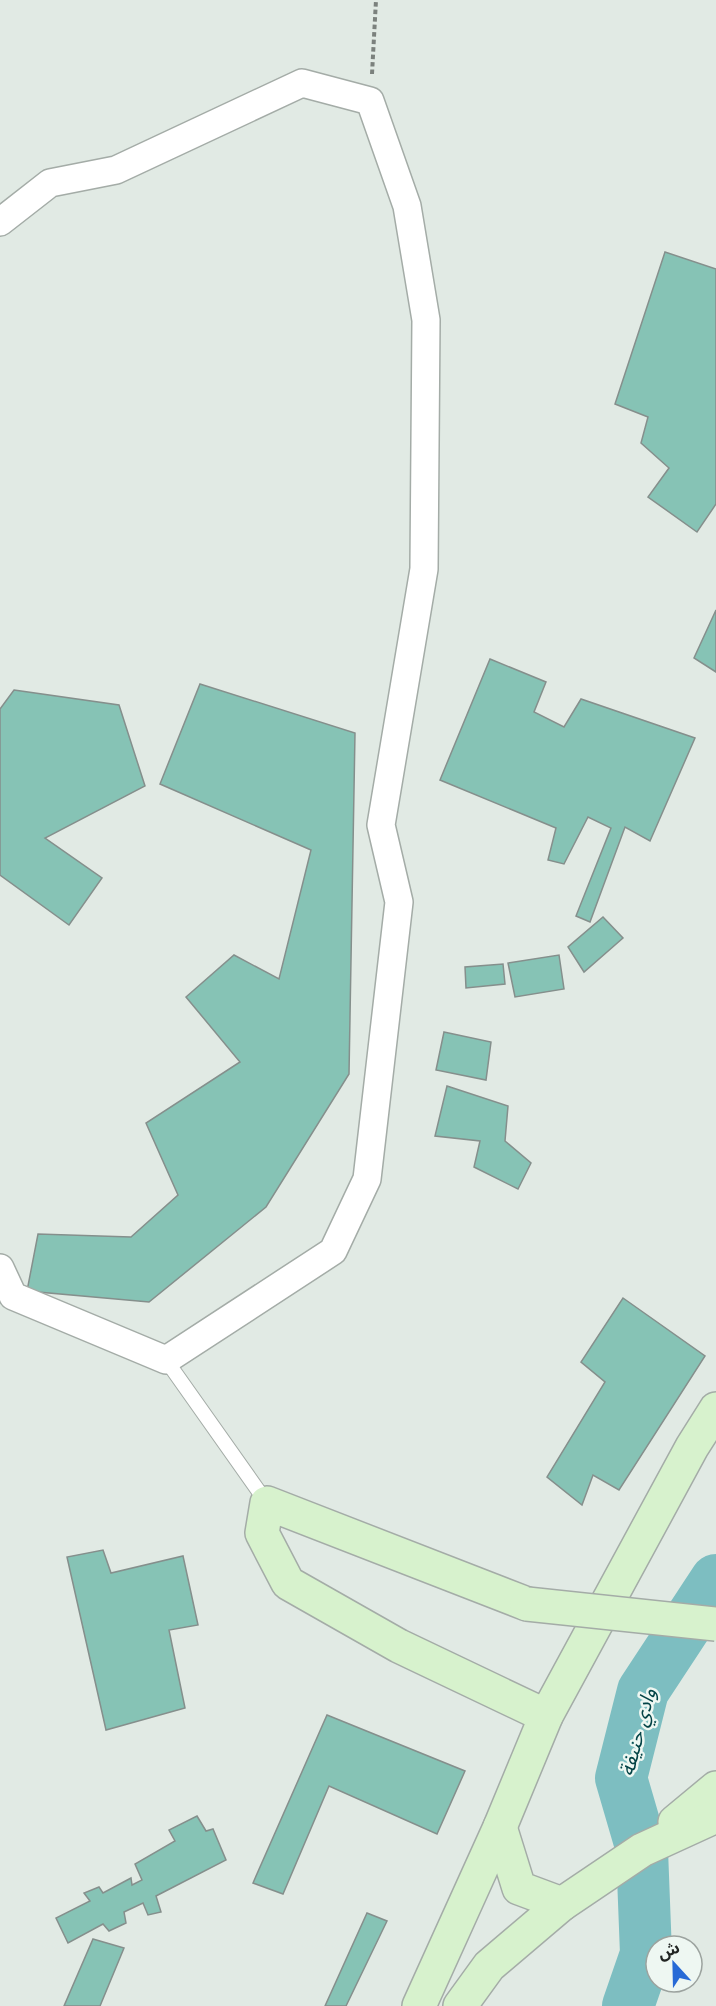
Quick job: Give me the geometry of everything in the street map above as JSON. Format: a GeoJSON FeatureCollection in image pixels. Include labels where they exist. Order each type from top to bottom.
{"type":"FeatureCollection","features":[{"type":"Feature","properties":{"kind":"street"},"geometry":{"type":"LineString","coordinates":[[0,222],[50,183],[116,170],[302,83],[370,101],[407,206],[426,320],[424,569],[381,825],[399,902],[368,1179],[333,1251],[166,1360],[13,1296],[0,1268]]}},
{"type":"Feature","properties":{"kind":"street"},"geometry":{"type":"LineString","coordinates":[[420,2006],[500,1827],[546,1716],[692,1448],[716,1409]]}},
{"type":"Feature","properties":{"kind":"street"},"geometry":{"type":"LineString","coordinates":[[546,1716],[399,1646],[288,1583],[262,1533],[267,1503],[527,1604],[716,1624]]}},
{"type":"Feature","properties":{"kind":"street"},"geometry":{"type":"LineString","coordinates":[[460,2006],[489,1966],[562,1904],[642,1850],[716,1788]]}},
{"type":"Feature","properties":{"kind":"street"},"geometry":{"type":"LineString","coordinates":[[642,1850],[716,1816]]}},
{"type":"Feature","properties":{"kind":"street"},"geometry":{"type":"LineString","coordinates":[[500,1827],[519,1888],[562,1904]]}},
{"type":"Feature","properties":{"kind":"lane"},"geometry":{"type":"LineString","coordinates":[[166,1360],[267,1503]]}},
{"type":"Feature","properties":{"kind":"path"},"geometry":{"type":"LineString","coordinates":[[370,101],[376,0]]}},
{"type":"Feature","properties":{"kind":"building"},"geometry":{"type":"Polygon","coordinates":[[[665,252],[716,269],[716,504],[697,532],[648,497],[669,468],[641,443],[648,417],[615,404],[665,252]]]}},
{"type":"Feature","properties":{"kind":"building"},"geometry":{"type":"Polygon","coordinates":[[[716,610],[716,672],[694,658],[716,610]]]}},
{"type":"Feature","properties":{"kind":"building"},"geometry":{"type":"Polygon","coordinates":[[[490,659],[546,682],[534,712],[564,727],[581,699],[695,738],[650,841],[625,827],[590,922],[576,916],[611,828],[588,817],[564,864],[548,860],[556,828],[440,780],[490,659]]]}},
{"type":"Feature","properties":{"kind":"building"},"geometry":{"type":"Polygon","coordinates":[[[200,684],[355,733],[349,1074],[266,1207],[149,1302],[27,1291],[38,1234],[131,1237],[178,1195],[146,1123],[240,1062],[186,997],[234,955],[279,979],[311,850],[160,784],[200,684]]]}},
{"type":"Feature","properties":{"kind":"building"},"geometry":{"type":"Polygon","coordinates":[[[14,690],[119,705],[145,786],[45,838],[102,878],[69,925],[0,875],[0,709],[14,690]]]}},
{"type":"Feature","properties":{"kind":"building"},"geometry":{"type":"Polygon","coordinates":[[[603,917],[623,938],[584,972],[568,947],[603,917]]]}},
{"type":"Feature","properties":{"kind":"building"},"geometry":{"type":"Polygon","coordinates":[[[559,955],[564,989],[515,997],[508,963],[559,955]]]}},
{"type":"Feature","properties":{"kind":"building"},"geometry":{"type":"Polygon","coordinates":[[[503,964],[505,984],[466,988],[465,967],[503,964]]]}},
{"type":"Feature","properties":{"kind":"building"},"geometry":{"type":"Polygon","coordinates":[[[444,1032],[491,1042],[486,1080],[436,1070],[444,1032]]]}},
{"type":"Feature","properties":{"kind":"building"},"geometry":{"type":"Polygon","coordinates":[[[447,1086],[508,1106],[505,1141],[531,1163],[518,1189],[474,1167],[480,1141],[435,1136],[447,1086]]]}},
{"type":"Feature","properties":{"kind":"building"},"geometry":{"type":"Polygon","coordinates":[[[623,1298],[705,1356],[619,1490],[593,1475],[582,1505],[547,1477],[605,1382],[581,1362],[623,1298]]]}},
{"type":"Feature","properties":{"kind":"building"},"geometry":{"type":"Polygon","coordinates":[[[103,1550],[111,1573],[183,1556],[198,1625],[169,1630],[185,1708],[106,1730],[67,1557],[103,1550]]]}},
{"type":"Feature","properties":{"kind":"building"},"geometry":{"type":"Polygon","coordinates":[[[327,1715],[465,1771],[437,1834],[329,1786],[283,1894],[253,1883],[327,1715]]]}},
{"type":"Feature","properties":{"kind":"building"},"geometry":{"type":"Polygon","coordinates":[[[197,1816],[206,1831],[213,1829],[226,1860],[156,1896],[161,1912],[148,1915],[143,1903],[124,1912],[126,1923],[109,1931],[103,1924],[68,1943],[56,1918],[90,1901],[84,1893],[99,1887],[103,1893],[131,1878],[132,1885],[142,1880],[135,1864],[175,1841],[169,1830],[197,1816]]]}},
{"type":"Feature","properties":{"kind":"building"},"geometry":{"type":"Polygon","coordinates":[[[367,1913],[387,1921],[346,2006],[325,2006],[367,1913]]]}},
{"type":"Feature","properties":{"kind":"building"},"geometry":{"type":"Polygon","coordinates":[[[93,1939],[124,1948],[100,2006],[64,2006],[93,1939]]]}},
{"type":"Feature","properties":{"kind":"waterway","name":"وادي حنيفة"},"geometry":{"type":"LineString","coordinates":[[628,2006],[646,1954],[642,1850],[621,1778],[643,1691],[716,1580]]}}]}
